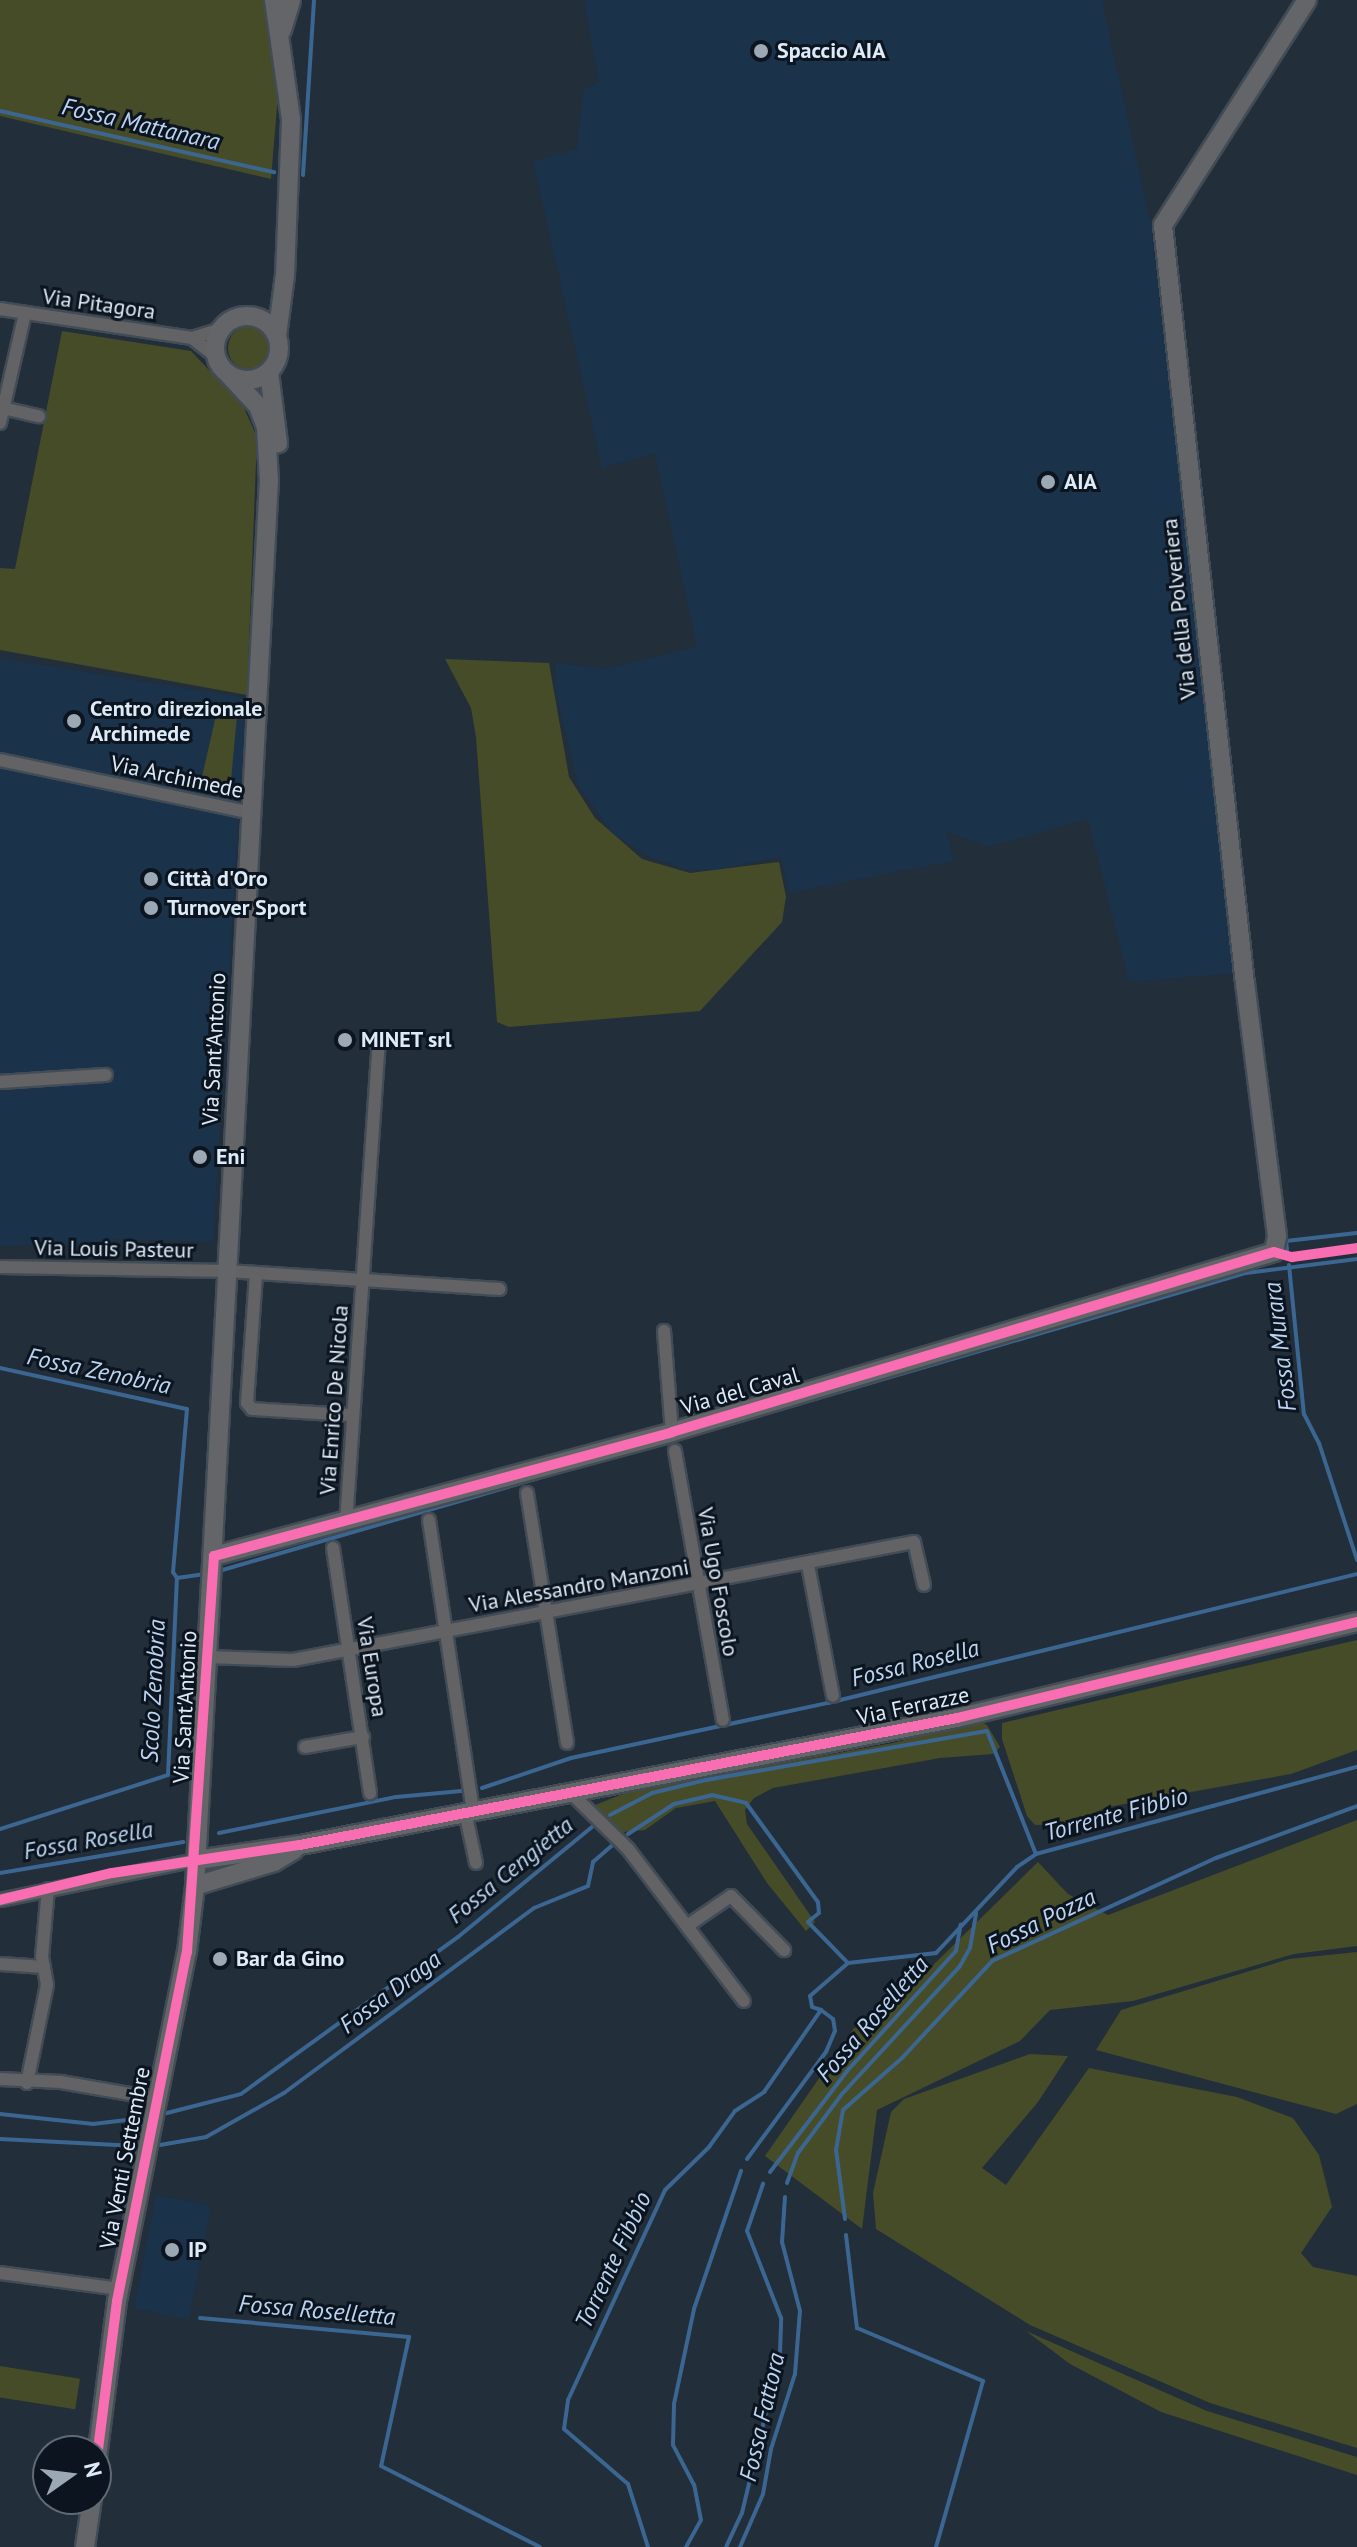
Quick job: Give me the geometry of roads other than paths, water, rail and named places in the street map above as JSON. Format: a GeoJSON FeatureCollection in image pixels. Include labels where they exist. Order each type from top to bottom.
{"type":"FeatureCollection","features":[{"type":"Feature","properties":{"kind":"street","name":"Via Sant'Antonio"},"geometry":{"type":"LineString","coordinates":[[269,481],[278,428],[269,372],[278,359],[291,120],[274,0]]}},
{"type":"Feature","properties":{"kind":"street","name":"Via Sant'Antonio"},"geometry":{"type":"LineString","coordinates":[[281,33],[291,0]]}},
{"type":"Feature","properties":{"kind":"street","name":"Via della Polveriera"},"geometry":{"type":"LineString","coordinates":[[1274,1252],[1277,1236],[1245,984],[1163,225],[1307,0]]}},
{"type":"Feature","properties":{"kind":"street","name":"Via Sant'Antonio"},"geometry":{"type":"LineString","coordinates":[[221,329],[267,301],[285,242]]}},
{"type":"Feature","properties":{"kind":"street","name":"Via Pitagora"},"geometry":{"type":"LineString","coordinates":[[0,309],[192,338],[221,329]]}},
{"type":"Feature","properties":{"kind":"street"},"geometry":{"type":"LineString","coordinates":[[0,423],[25,313]]}},
{"type":"Feature","properties":{"kind":"street"},"geometry":{"type":"LineString","coordinates":[[240,317],[259,318],[277,336]]}},
{"type":"Feature","properties":{"kind":"street"},"geometry":{"type":"LineString","coordinates":[[216,357],[221,329]]}},
{"type":"Feature","properties":{"kind":"street","name":"Via Pitagora"},"geometry":{"type":"LineString","coordinates":[[192,338],[216,357]]}},
{"type":"Feature","properties":{"kind":"street","name":"Via Sant'Antonio"},"geometry":{"type":"LineString","coordinates":[[197,1860],[269,481],[266,427],[258,406],[216,357]]}},
{"type":"Feature","properties":{"kind":"street"},"geometry":{"type":"LineString","coordinates":[[229,375],[245,381],[269,372]]}},
{"type":"Feature","properties":{"kind":"street"},"geometry":{"type":"LineString","coordinates":[[3,408],[39,416]]}},
{"type":"Feature","properties":{"kind":"street","name":"Via Archimede"},"geometry":{"type":"LineString","coordinates":[[0,760],[252,813]]}},
{"type":"Feature","properties":{"kind":"street","name":"Via Enrico De Nicola"},"geometry":{"type":"LineString","coordinates":[[346,1523],[379,1037]]}},
{"type":"Feature","properties":{"kind":"street"},"geometry":{"type":"LineString","coordinates":[[0,1082],[106,1075]]}},
{"type":"Feature","properties":{"kind":"street","name":"Via del Caval"},"geometry":{"type":"LineString","coordinates":[[214,1556],[346,1523],[672,1432],[1274,1252]]}},
{"type":"Feature","properties":{"kind":"street","name":"Via Louis Pasteur"},"geometry":{"type":"LineString","coordinates":[[0,1267],[227,1271],[499,1289]]}},
{"type":"Feature","properties":{"kind":"street"},"geometry":{"type":"LineString","coordinates":[[256,1274],[247,1403],[252,1409],[351,1415]]}},
{"type":"Feature","properties":{"kind":"street"},"geometry":{"type":"LineString","coordinates":[[664,1331],[672,1432]]}},
{"type":"Feature","properties":{"kind":"street","name":"Via Ugo Foscolo"},"geometry":{"type":"LineString","coordinates":[[675,1451],[723,1720]]}},
{"type":"Feature","properties":{"kind":"street"},"geometry":{"type":"LineString","coordinates":[[527,1493],[567,1743]]}},
{"type":"Feature","properties":{"kind":"street"},"geometry":{"type":"LineString","coordinates":[[429,1520],[476,1863]]}},
{"type":"Feature","properties":{"kind":"street","name":"Via Alessandro Manzoni"},"geometry":{"type":"LineString","coordinates":[[207,1657],[293,1660],[808,1565],[914,1542],[924,1585]]}},
{"type":"Feature","properties":{"kind":"street","name":"Via Europa"},"geometry":{"type":"LineString","coordinates":[[333,1548],[370,1793]]}},
{"type":"Feature","properties":{"kind":"street"},"geometry":{"type":"LineString","coordinates":[[808,1565],[833,1696]]}},
{"type":"Feature","properties":{"kind":"street","name":"Via Ferrazze"},"geometry":{"type":"LineString","coordinates":[[197,1860],[300,1845],[957,1718],[1357,1622]]}},
{"type":"Feature","properties":{"kind":"street"},"geometry":{"type":"LineString","coordinates":[[305,1747],[363,1737]]}},
{"type":"Feature","properties":{"kind":"street"},"geometry":{"type":"LineString","coordinates":[[571,1793],[628,1849],[744,2001]]}},
{"type":"Feature","properties":{"kind":"street"},"geometry":{"type":"LineString","coordinates":[[195,1886],[274,1862],[300,1845]]}},
{"type":"Feature","properties":{"kind":"street"},"geometry":{"type":"LineString","coordinates":[[0,1900],[197,1860]]}},
{"type":"Feature","properties":{"kind":"street","name":"Via Venti Settembre"},"geometry":{"type":"LineString","coordinates":[[100,2435],[120,2289],[158,2099],[197,1860]]}},
{"type":"Feature","properties":{"kind":"street"},"geometry":{"type":"LineString","coordinates":[[27,2083],[47,1985],[44,1967],[48,1889]]}},
{"type":"Feature","properties":{"kind":"street"},"geometry":{"type":"LineString","coordinates":[[687,1926],[731,1896],[784,1950]]}},
{"type":"Feature","properties":{"kind":"street"},"geometry":{"type":"LineString","coordinates":[[0,1964],[44,1967]]}},
{"type":"Feature","properties":{"kind":"street"},"geometry":{"type":"LineString","coordinates":[[0,2079],[27,2083],[61,2082],[158,2099]]}},
{"type":"Feature","properties":{"kind":"street"},"geometry":{"type":"LineString","coordinates":[[0,2273],[120,2289]]}},
{"type":"Feature","properties":{"kind":"street"},"geometry":{"type":"LineString","coordinates":[[85,2547],[90,2515]]}},
{"type":"Feature","properties":{"kind":"waterway","name":"Fossa Mattanara"},"geometry":{"type":"LineString","coordinates":[[303,175],[314,0]]}},
{"type":"Feature","properties":{"kind":"waterway","name":"Fossa Mattanara"},"geometry":{"type":"LineString","coordinates":[[0,111],[274,172]]}},
{"type":"Feature","properties":{"kind":"waterway","name":"Fossa Murara"},"geometry":{"type":"LineString","coordinates":[[1287,1250],[1286,1241],[1357,1233]]}},
{"type":"Feature","properties":{"kind":"waterway","name":"Fossa Zenobria"},"geometry":{"type":"LineString","coordinates":[[703,1432],[1246,1273],[1357,1259]]}},
{"type":"Feature","properties":{"kind":"waterway","name":"Fossa Murara"},"geometry":{"type":"LineString","coordinates":[[1289,1265],[1304,1414],[1319,1443],[1357,1560]]}},
{"type":"Feature","properties":{"kind":"waterway","name":"Fossa Zenobria"},"geometry":{"type":"LineString","coordinates":[[0,1368],[187,1409],[173,1572],[177,1578],[207,1574]]}},
{"type":"Feature","properties":{"kind":"waterway","name":"Fossa Zenobria"},"geometry":{"type":"LineString","coordinates":[[219,1571],[602,1460]]}},
{"type":"Feature","properties":{"kind":"waterway","name":"Fossa Rosella"},"geometry":{"type":"LineString","coordinates":[[482,1788],[571,1758],[828,1703],[1357,1574]]}},
{"type":"Feature","properties":{"kind":"waterway","name":"Scolo Zenobria"},"geometry":{"type":"LineString","coordinates":[[0,1829],[168,1775],[177,1578]]}},
{"type":"Feature","properties":{"kind":"waterway","name":"Fossa Cengietta"},"geometry":{"type":"LineString","coordinates":[[610,1815],[652,1793],[706,1780],[987,1731],[1036,1854]]}},
{"type":"Feature","properties":{"kind":"waterway","name":"Torrente Fibbio"},"geometry":{"type":"LineString","coordinates":[[648,2547],[628,2484],[564,2429],[568,2400],[665,2190],[709,2147],[735,2111],[764,2092],[821,2010],[812,2007],[810,1996],[848,1963],[936,1953],[1017,1867],[1036,1854],[1357,1767]]}},
{"type":"Feature","properties":{"kind":"waterway","name":"Fossa Rosella"},"geometry":{"type":"LineString","coordinates":[[219,1833],[396,1797],[462,1791]]}},
{"type":"Feature","properties":{"kind":"waterway","name":"Fossa Draga"},"geometry":{"type":"LineString","coordinates":[[628,1834],[674,1804],[712,1795],[746,1803],[818,1902],[819,1913],[808,1922],[848,1963]]}},
{"type":"Feature","properties":{"kind":"waterway","name":"Fossa Pozza"},"geometry":{"type":"LineString","coordinates":[[845,2219],[836,2150],[843,2110],[902,2058],[992,1961],[1216,1858],[1357,1806]]}},
{"type":"Feature","properties":{"kind":"waterway","name":"Fossa Cengietta"},"geometry":{"type":"LineString","coordinates":[[167,2113],[241,2094],[458,1937],[592,1827]]}},
{"type":"Feature","properties":{"kind":"waterway","name":"Fossa Draga"},"geometry":{"type":"LineString","coordinates":[[160,2145],[206,2137],[284,2093],[534,1908],[588,1886],[593,1862],[617,1841]]}},
{"type":"Feature","properties":{"kind":"waterway","name":"Fossa Rosella"},"geometry":{"type":"LineString","coordinates":[[0,1873],[183,1842]]}},
{"type":"Feature","properties":{"kind":"waterway","name":"Fossa Fattora"},"geometry":{"type":"LineString","coordinates":[[787,2183],[798,2153],[842,2094],[960,1966],[970,1948],[976,1914]]}},
{"type":"Feature","properties":{"kind":"waterway","name":"Fossa Roselletta"},"geometry":{"type":"LineString","coordinates":[[770,2172],[848,2070],[956,1951],[961,1924]]}},
{"type":"Feature","properties":{"kind":"waterway","name":"Torrente Fibbio"},"geometry":{"type":"LineString","coordinates":[[747,2159],[826,2052],[835,2031],[833,2019],[821,2010]]}},
{"type":"Feature","properties":{"kind":"waterway","name":"Fossa Cengietta"},"geometry":{"type":"LineString","coordinates":[[0,2114],[93,2124],[144,2118]]}},
{"type":"Feature","properties":{"kind":"waterway","name":"Fossa Draga"},"geometry":{"type":"LineString","coordinates":[[0,2139],[137,2146]]}},
{"type":"Feature","properties":{"kind":"waterway","name":"Torrente Fibbio"},"geometry":{"type":"LineString","coordinates":[[686,2547],[701,2520],[694,2485],[673,2445],[674,2404],[694,2309],[741,2171]]}},
{"type":"Feature","properties":{"kind":"waterway","name":"Fossa Roselletta"},"geometry":{"type":"LineString","coordinates":[[726,2547],[742,2513],[780,2353],[781,2318],[747,2231],[763,2184]]}},
{"type":"Feature","properties":{"kind":"waterway","name":"Fossa Fattora"},"geometry":{"type":"LineString","coordinates":[[740,2547],[763,2494],[771,2449],[795,2374],[800,2311],[782,2242],[785,2197]]}},
{"type":"Feature","properties":{"kind":"waterway","name":"Fossa Pozza"},"geometry":{"type":"LineString","coordinates":[[846,2235],[857,2328],[983,2381],[936,2547]]}},
{"type":"Feature","properties":{"kind":"waterway","name":"Fossa Roselletta"},"geometry":{"type":"LineString","coordinates":[[200,2318],[409,2337],[381,2466],[540,2547]]}},
{"type":"Feature","properties":{"kind":"place","name":"Spaccio AIA"},"geometry":{"type":"Point","coordinates":[761,51]}},
{"type":"Feature","properties":{"kind":"place","name":"AIA"},"geometry":{"type":"Point","coordinates":[1048,482]}},
{"type":"Feature","properties":{"kind":"place","name":"Centro direzionale Archimede"},"geometry":{"type":"Point","coordinates":[74,721]}},
{"type":"Feature","properties":{"kind":"place","name":"Città d'Oro"},"geometry":{"type":"Point","coordinates":[151,879]}},
{"type":"Feature","properties":{"kind":"place","name":"Turnover Sport"},"geometry":{"type":"Point","coordinates":[151,908]}},
{"type":"Feature","properties":{"kind":"place","name":"MINET srl"},"geometry":{"type":"Point","coordinates":[345,1040]}},
{"type":"Feature","properties":{"kind":"place","name":"Eni"},"geometry":{"type":"Point","coordinates":[200,1157]}},
{"type":"Feature","properties":{"kind":"place","name":"Bar da Gino"},"geometry":{"type":"Point","coordinates":[220,1959]}},
{"type":"Feature","properties":{"kind":"place","name":"IP"},"geometry":{"type":"Point","coordinates":[172,2250]}}]}
